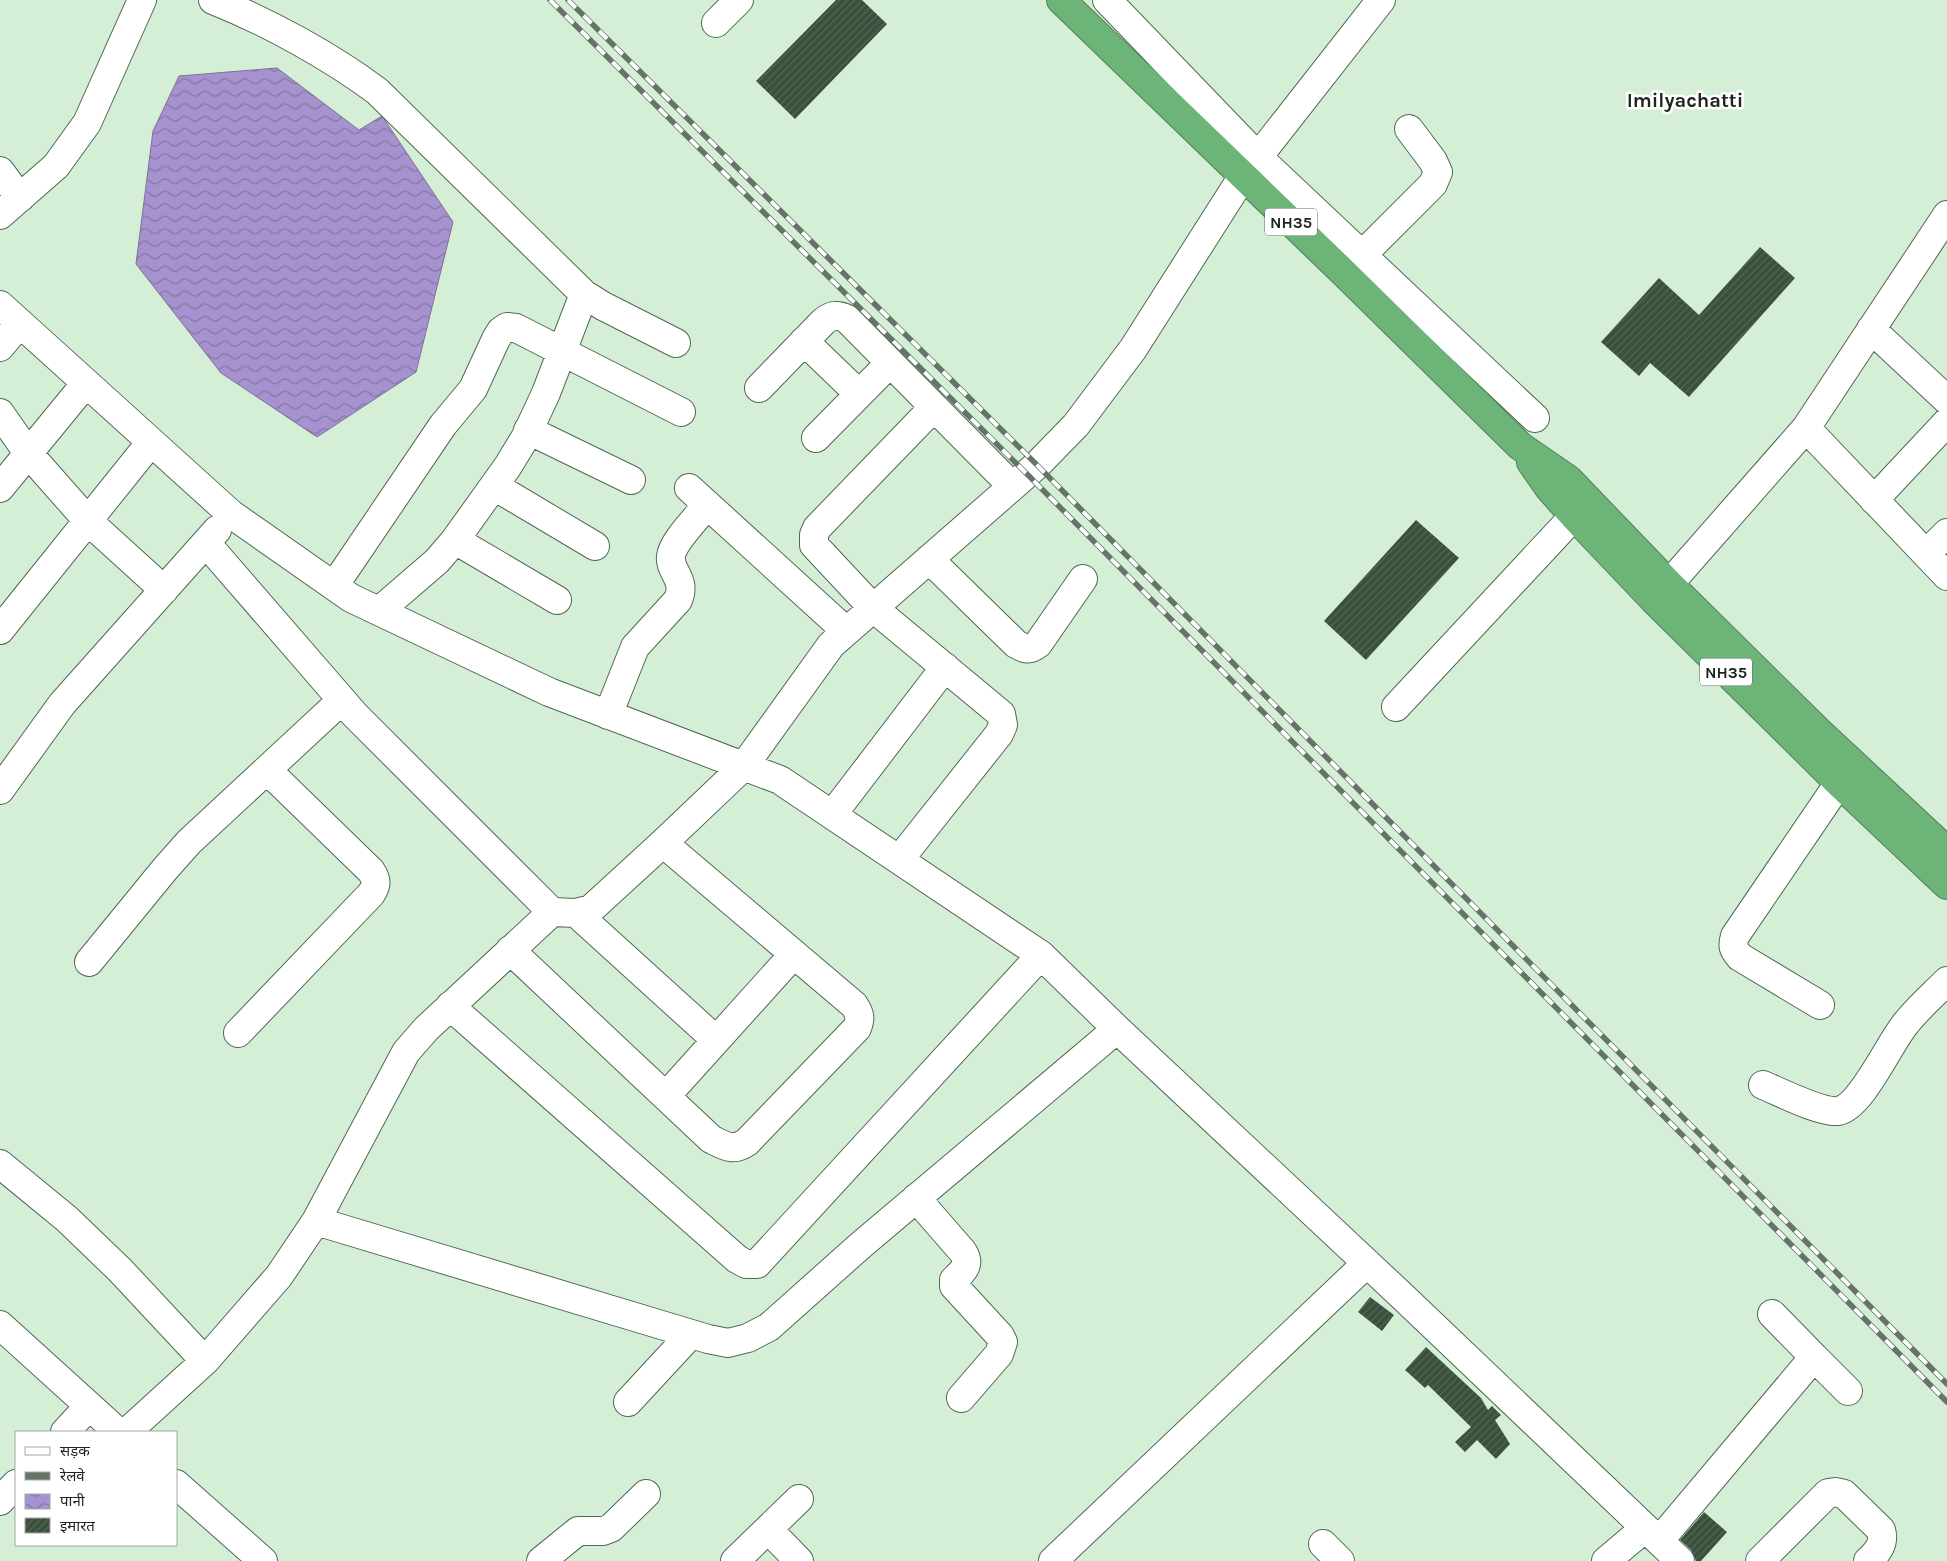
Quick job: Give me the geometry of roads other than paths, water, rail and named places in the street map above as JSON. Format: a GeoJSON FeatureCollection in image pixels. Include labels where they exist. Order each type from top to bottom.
{"type":"FeatureCollection","features":[{"type":"Feature","properties":{"kind":"highway","name":"NH35"},"geometry":{"type":"LineString","coordinates":[[1061,0],[1250,167],[1354,264],[1520,446],[1549,488],[1654,600],[1839,783],[1947,885]]}},
{"type":"Feature","properties":{"kind":"highway","name":"NH35"},"geometry":{"type":"LineString","coordinates":[[1520,446],[1568,479],[1669,584],[1818,731],[1947,851]]}},
{"type":"Feature","properties":{"kind":"street"},"geometry":{"type":"LineString","coordinates":[[0,215],[56,166],[87,123],[142,0]]}},
{"type":"Feature","properties":{"kind":"street"},"geometry":{"type":"LineString","coordinates":[[213,0],[235,9],[325,56],[353,73],[377,91],[584,294],[603,306],[676,342]]}},
{"type":"Feature","properties":{"kind":"street"},"geometry":{"type":"LineString","coordinates":[[716,23],[740,0]]}},
{"type":"Feature","properties":{"kind":"street"},"geometry":{"type":"LineString","coordinates":[[1107,0],[1250,167]]}},
{"type":"Feature","properties":{"kind":"street"},"geometry":{"type":"LineString","coordinates":[[128,1431],[205,1361],[279,1276],[316,1222],[406,1052],[426,1029],[510,950],[564,913],[591,909],[663,843],[744,766],[830,645],[1037,465],[1076,425],[1133,349],[1250,167],[1381,0]]}},
{"type":"Feature","properties":{"kind":"street"},"geometry":{"type":"LineString","coordinates":[[1409,129],[1433,161],[1438,172],[1432,184],[1354,264],[1535,418]]}},
{"type":"Feature","properties":{"kind":"street"},"geometry":{"type":"LineString","coordinates":[[0,171],[20,198]]}},
{"type":"Feature","properties":{"kind":"street"},"geometry":{"type":"LineString","coordinates":[[1669,584],[1806,428],[1947,215]]}},
{"type":"Feature","properties":{"kind":"street"},"geometry":{"type":"LineString","coordinates":[[378,611],[437,561],[455,540],[508,466],[546,393],[584,294]]}},
{"type":"Feature","properties":{"kind":"street"},"geometry":{"type":"LineString","coordinates":[[0,305],[231,514],[351,598],[549,692],[780,780],[1041,955],[1680,1561]]}},
{"type":"Feature","properties":{"kind":"street"},"geometry":{"type":"LineString","coordinates":[[760,388],[830,316],[840,316],[847,319],[1012,486]]}},
{"type":"Feature","properties":{"kind":"street"},"geometry":{"type":"LineString","coordinates":[[0,347],[20,323]]}},
{"type":"Feature","properties":{"kind":"street"},"geometry":{"type":"LineString","coordinates":[[334,586],[443,425],[473,388],[501,331],[507,327],[516,328],[681,412]]}},
{"type":"Feature","properties":{"kind":"street"},"geometry":{"type":"LineString","coordinates":[[1871,329],[1947,400]]}},
{"type":"Feature","properties":{"kind":"street"},"geometry":{"type":"LineString","coordinates":[[804,341],[859,394]]}},
{"type":"Feature","properties":{"kind":"street"},"geometry":{"type":"LineString","coordinates":[[816,438],[890,363]]}},
{"type":"Feature","properties":{"kind":"street"},"geometry":{"type":"LineString","coordinates":[[0,488],[86,383]]}},
{"type":"Feature","properties":{"kind":"street"},"geometry":{"type":"LineString","coordinates":[[899,860],[999,734],[1002,725],[1001,714],[872,607],[814,545],[814,535],[817,528],[934,407]]}},
{"type":"Feature","properties":{"kind":"street"},"geometry":{"type":"LineString","coordinates":[[0,413],[28,453],[88,521],[164,590]]}},
{"type":"Feature","properties":{"kind":"street"},"geometry":{"type":"LineString","coordinates":[[1874,500],[1947,422]]}},
{"type":"Feature","properties":{"kind":"street"},"geometry":{"type":"LineString","coordinates":[[1806,428],[1947,576]]}},
{"type":"Feature","properties":{"kind":"street"},"geometry":{"type":"LineString","coordinates":[[528,430],[630,480]]}},
{"type":"Feature","properties":{"kind":"street"},"geometry":{"type":"LineString","coordinates":[[0,630],[151,442]]}},
{"type":"Feature","properties":{"kind":"street"},"geometry":{"type":"LineString","coordinates":[[494,486],[595,546]]}},
{"type":"Feature","properties":{"kind":"street"},"geometry":{"type":"LineString","coordinates":[[608,715],[635,647],[678,600],[682,592],[682,585],[671,558],[672,552],[698,497],[846,631]]}},
{"type":"Feature","properties":{"kind":"street"},"geometry":{"type":"LineString","coordinates":[[0,790],[62,704],[231,514]]}},
{"type":"Feature","properties":{"kind":"street"},"geometry":{"type":"LineString","coordinates":[[1396,707],[1574,516]]}},
{"type":"Feature","properties":{"kind":"street"},"geometry":{"type":"LineString","coordinates":[[1926,554],[1947,534]]}},
{"type":"Feature","properties":{"kind":"street"},"geometry":{"type":"LineString","coordinates":[[455,540],[558,600]]}},
{"type":"Feature","properties":{"kind":"street"},"geometry":{"type":"LineString","coordinates":[[206,543],[355,715],[564,913],[716,1040]]}},
{"type":"Feature","properties":{"kind":"street"},"geometry":{"type":"LineString","coordinates":[[929,559],[1016,644],[1024,649],[1031,649],[1038,644],[1083,579]]}},
{"type":"Feature","properties":{"kind":"street"},"geometry":{"type":"LineString","coordinates":[[832,816],[945,667]]}},
{"type":"Feature","properties":{"kind":"street"},"geometry":{"type":"LineString","coordinates":[[89,962],[165,869],[190,842],[342,700]]}},
{"type":"Feature","properties":{"kind":"street"},"geometry":{"type":"LineString","coordinates":[[238,1033],[371,894],[376,886],[376,878],[371,871],[266,770]]}},
{"type":"Feature","properties":{"kind":"street"},"geometry":{"type":"LineString","coordinates":[[1820,1005],[1740,957],[1734,950],[1733,944],[1735,936],[1839,783]]}},
{"type":"Feature","properties":{"kind":"street"},"geometry":{"type":"LineString","coordinates":[[510,950],[711,1139],[728,1148],[740,1147],[857,1028],[860,1021],[860,1013],[854,1005],[663,843]]}},
{"type":"Feature","properties":{"kind":"street"},"geometry":{"type":"LineString","coordinates":[[666,1096],[794,954]]}},
{"type":"Feature","properties":{"kind":"street"},"geometry":{"type":"LineString","coordinates":[[450,1006],[737,1260],[746,1264],[757,1264],[1041,955]]}},
{"type":"Feature","properties":{"kind":"street"},"geometry":{"type":"LineString","coordinates":[[1763,1085],[1818,1107],[1837,1111],[1848,1107],[1860,1095],[1905,1023],[1947,982]]}},
{"type":"Feature","properties":{"kind":"street"},"geometry":{"type":"LineString","coordinates":[[316,1222],[691,1334],[728,1343],[748,1338],[769,1327],[861,1245],[1117,1029]]}},
{"type":"Feature","properties":{"kind":"street"},"geometry":{"type":"LineString","coordinates":[[0,1164],[67,1219],[114,1264],[205,1361]]}},
{"type":"Feature","properties":{"kind":"street"},"geometry":{"type":"LineString","coordinates":[[916,1198],[967,1259],[967,1265],[954,1280],[954,1286],[1000,1336],[1003,1342],[999,1354],[961,1398]]}},
{"type":"Feature","properties":{"kind":"street"},"geometry":{"type":"LineString","coordinates":[[1053,1561],[1367,1263]]}},
{"type":"Feature","properties":{"kind":"street"},"geometry":{"type":"LineString","coordinates":[[1772,1314],[1848,1391]]}},
{"type":"Feature","properties":{"kind":"street"},"geometry":{"type":"LineString","coordinates":[[0,1324],[117,1431]]}},
{"type":"Feature","properties":{"kind":"street"},"geometry":{"type":"LineString","coordinates":[[628,1402],[691,1334]]}},
{"type":"Feature","properties":{"kind":"street"},"geometry":{"type":"LineString","coordinates":[[1606,1561],[1652,1534],[1814,1357]]}},
{"type":"Feature","properties":{"kind":"street"},"geometry":{"type":"LineString","coordinates":[[66,1431],[89,1406]]}},
{"type":"Feature","properties":{"kind":"street"},"geometry":{"type":"LineString","coordinates":[[178,1486],[263,1561]]}},
{"type":"Feature","properties":{"kind":"street"},"geometry":{"type":"LineString","coordinates":[[1760,1561],[1828,1493],[1835,1492],[1844,1494],[1881,1530],[1882,1544],[1877,1553],[1868,1561]]}},
{"type":"Feature","properties":{"kind":"street"},"geometry":{"type":"LineString","coordinates":[[541,1561],[578,1531],[602,1532],[611,1528],[646,1494]]}},
{"type":"Feature","properties":{"kind":"street"},"geometry":{"type":"LineString","coordinates":[[734,1561],[799,1499]]}},
{"type":"Feature","properties":{"kind":"street"},"geometry":{"type":"LineString","coordinates":[[768,1529],[799,1561]]}},
{"type":"Feature","properties":{"kind":"water"},"geometry":{"type":"Polygon","coordinates":[[[277,68],[359,130],[382,116],[453,222],[416,372],[317,437],[221,373],[136,264],[153,131],[179,76],[277,68]]]}},
{"type":"Feature","properties":{"kind":"railway"},"geometry":{"type":"LineString","coordinates":[[550,0],[1027,474],[1947,1402]]}},
{"type":"Feature","properties":{"kind":"railway"},"geometry":{"type":"LineString","coordinates":[[568,0],[1037,465],[1947,1384]]}},
{"type":"Feature","properties":{"kind":"district","name":"Imilyachatti"},"geometry":{"type":"Point","coordinates":[1685,100]}}]}
